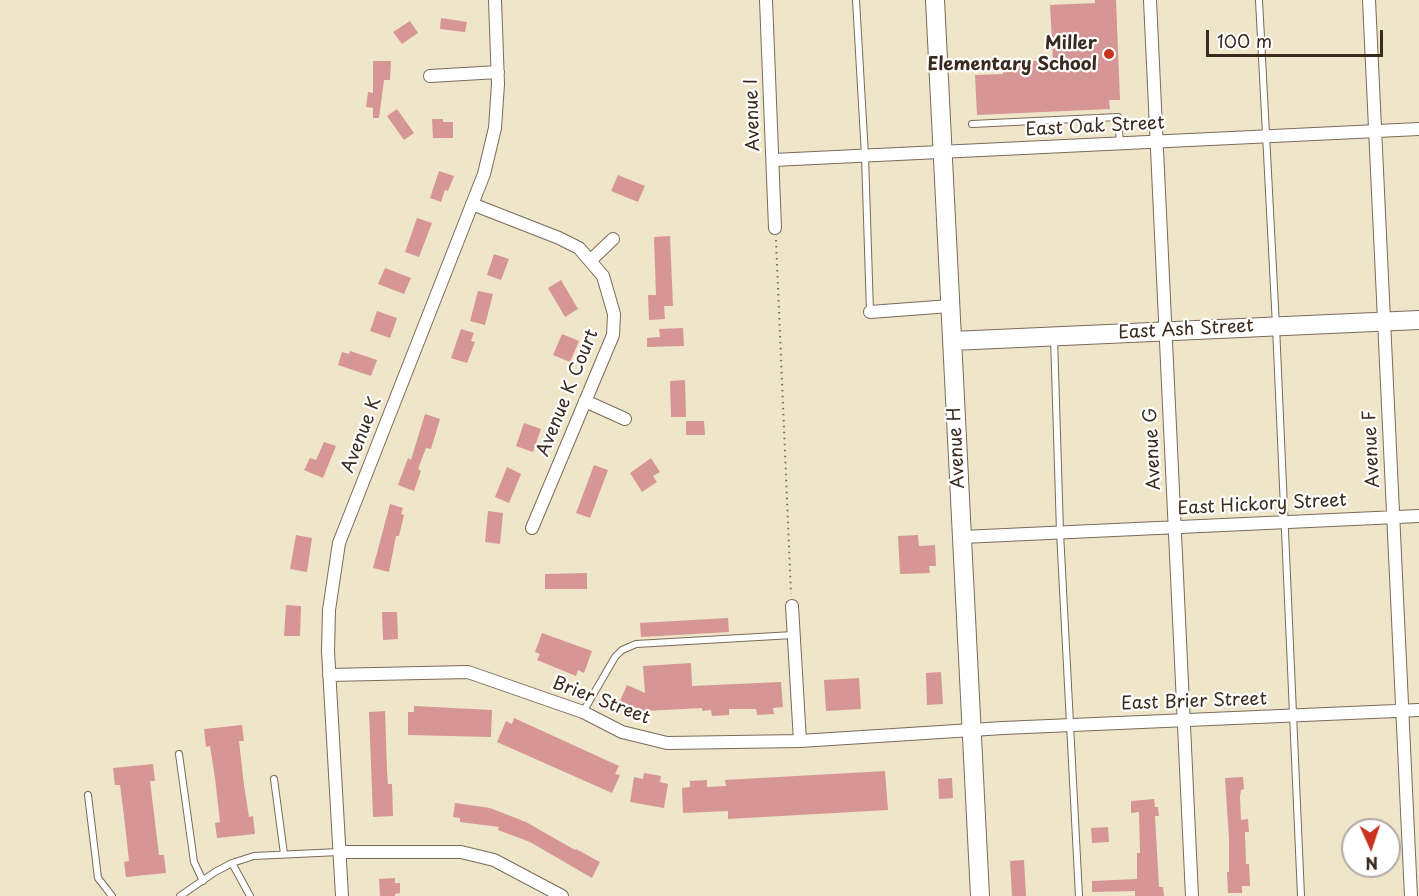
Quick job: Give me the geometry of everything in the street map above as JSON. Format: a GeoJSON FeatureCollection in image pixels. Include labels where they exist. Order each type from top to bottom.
{"type":"FeatureCollection","features":[{"type":"Feature","properties":{"kind":"street","name":"Avenue K"},"geometry":{"type":"LineString","coordinates":[[342,896],[329,675],[329,610],[339,543],[484,174],[495,128],[498,72],[495,0]]}},
{"type":"Feature","properties":{"kind":"street","name":"Avenue I"},"geometry":{"type":"LineString","coordinates":[[766,0],[776,228]]}},
{"type":"Feature","properties":{"kind":"street","name":"Avenue H"},"geometry":{"type":"LineString","coordinates":[[935,0],[980,896]]}},
{"type":"Feature","properties":{"kind":"street","name":"Avenue G"},"geometry":{"type":"LineString","coordinates":[[1150,0],[1192,896]]}},
{"type":"Feature","properties":{"kind":"street","name":"Avenue F"},"geometry":{"type":"LineString","coordinates":[[1369,0],[1411,896]]}},
{"type":"Feature","properties":{"kind":"street"},"geometry":{"type":"LineString","coordinates":[[430,76],[498,72]]}},
{"type":"Feature","properties":{"kind":"street","name":"East Oak Street"},"geometry":{"type":"LineString","coordinates":[[773,160],[1419,129]]}},
{"type":"Feature","properties":{"kind":"street","name":"Avenue K Court"},"geometry":{"type":"LineString","coordinates":[[472,204],[579,248],[603,276],[614,314],[613,335],[532,528]]}},
{"type":"Feature","properties":{"kind":"street"},"geometry":{"type":"LineString","coordinates":[[591,260],[613,239]]}},
{"type":"Feature","properties":{"kind":"street"},"geometry":{"type":"LineString","coordinates":[[870,312],[950,306]]}},
{"type":"Feature","properties":{"kind":"street","name":"East Ash Street"},"geometry":{"type":"LineString","coordinates":[[952,341],[1419,320]]}},
{"type":"Feature","properties":{"kind":"street"},"geometry":{"type":"LineString","coordinates":[[585,401],[625,419]]}},
{"type":"Feature","properties":{"kind":"street","name":"East Hickory Street"},"geometry":{"type":"LineString","coordinates":[[962,537],[1419,516]]}},
{"type":"Feature","properties":{"kind":"street"},"geometry":{"type":"LineString","coordinates":[[792,606],[800,741]]}},
{"type":"Feature","properties":{"kind":"street","name":"Brier Street"},"geometry":{"type":"LineString","coordinates":[[329,675],[468,672],[583,712],[622,732],[667,743],[800,741],[972,730]]}},
{"type":"Feature","properties":{"kind":"street","name":"East Brier Street"},"geometry":{"type":"LineString","coordinates":[[972,730],[1419,710]]}},
{"type":"Feature","properties":{"kind":"street"},"geometry":{"type":"LineString","coordinates":[[339,852],[420,850],[461,852],[494,860],[556,894]]}},
{"type":"Feature","properties":{"kind":"lane"},"geometry":{"type":"LineString","coordinates":[[856,0],[865,156],[870,312]]}},
{"type":"Feature","properties":{"kind":"lane"},"geometry":{"type":"LineString","coordinates":[[1259,0],[1302,896]]}},
{"type":"Feature","properties":{"kind":"lane"},"geometry":{"type":"LineString","coordinates":[[972,124],[1118,117],[1120,143]]}},
{"type":"Feature","properties":{"kind":"lane"},"geometry":{"type":"LineString","coordinates":[[1054,336],[1060,532],[1079,896]]}},
{"type":"Feature","properties":{"kind":"lane"},"geometry":{"type":"LineString","coordinates":[[583,712],[615,657],[622,650],[636,644],[793,635]]}},
{"type":"Feature","properties":{"kind":"lane"},"geometry":{"type":"LineString","coordinates":[[179,754],[194,862],[202,880]]}},
{"type":"Feature","properties":{"kind":"lane"},"geometry":{"type":"LineString","coordinates":[[274,779],[284,854]]}},
{"type":"Feature","properties":{"kind":"lane"},"geometry":{"type":"LineString","coordinates":[[88,795],[98,878],[112,896]]}},
{"type":"Feature","properties":{"kind":"lane"},"geometry":{"type":"LineString","coordinates":[[180,896],[232,863],[254,856],[339,852]]}},
{"type":"Feature","properties":{"kind":"lane"},"geometry":{"type":"LineString","coordinates":[[232,863],[250,896]]}},
{"type":"Feature","properties":{"kind":"path"},"geometry":{"type":"LineString","coordinates":[[776,228],[792,606]]}},
{"type":"Feature","properties":{"kind":"building","name":"Miller Elementary School"},"geometry":{"type":"Polygon","coordinates":[[[1095,0],[1116,0],[1120,100],[1109,100],[1110,109],[977,115],[975,75],[1003,74],[1002,63],[1053,60],[1050,5],[1095,3],[1095,0]]]}},
{"type":"Feature","properties":{"kind":"building"},"geometry":{"type":"Polygon","coordinates":[[[441,18],[467,22],[465,32],[440,29],[441,18]]]}},
{"type":"Feature","properties":{"kind":"building"},"geometry":{"type":"Polygon","coordinates":[[[410,21],[418,33],[402,44],[393,32],[410,21]]]}},
{"type":"Feature","properties":{"kind":"building"},"geometry":{"type":"Polygon","coordinates":[[[373,61],[391,61],[390,80],[384,80],[379,118],[373,118],[373,108],[366,107],[368,92],[373,93],[373,61]]]}},
{"type":"Feature","properties":{"kind":"building"},"geometry":{"type":"Polygon","coordinates":[[[397,109],[414,133],[404,140],[387,116],[397,109]]]}},
{"type":"Feature","properties":{"kind":"building"},"geometry":{"type":"Polygon","coordinates":[[[432,119],[453,122],[453,138],[433,138],[432,119]]]}},
{"type":"Feature","properties":{"kind":"building"},"geometry":{"type":"Polygon","coordinates":[[[439,171],[454,176],[441,202],[430,198],[439,171]]]}},
{"type":"Feature","properties":{"kind":"building"},"geometry":{"type":"Polygon","coordinates":[[[618,175],[645,186],[638,202],[611,191],[618,175]]]}},
{"type":"Feature","properties":{"kind":"building"},"geometry":{"type":"Polygon","coordinates":[[[417,218],[432,223],[419,257],[405,252],[417,218]]]}},
{"type":"Feature","properties":{"kind":"building"},"geometry":{"type":"Polygon","coordinates":[[[670,236],[673,306],[664,306],[665,319],[649,320],[648,295],[656,295],[654,237],[670,236]]]}},
{"type":"Feature","properties":{"kind":"building"},"geometry":{"type":"Polygon","coordinates":[[[494,254],[509,259],[501,280],[487,275],[494,254]]]}},
{"type":"Feature","properties":{"kind":"building"},"geometry":{"type":"Polygon","coordinates":[[[385,268],[411,278],[404,294],[378,284],[385,268]]]}},
{"type":"Feature","properties":{"kind":"building"},"geometry":{"type":"Polygon","coordinates":[[[561,280],[578,309],[565,317],[548,288],[561,280]]]}},
{"type":"Feature","properties":{"kind":"building"},"geometry":{"type":"Polygon","coordinates":[[[478,291],[493,294],[485,325],[470,321],[478,291]]]}},
{"type":"Feature","properties":{"kind":"building"},"geometry":{"type":"Polygon","coordinates":[[[377,311],[397,318],[390,338],[370,331],[377,311]]]}},
{"type":"Feature","properties":{"kind":"building"},"geometry":{"type":"Polygon","coordinates":[[[683,328],[684,346],[647,347],[647,338],[660,337],[659,329],[683,328]]]}},
{"type":"Feature","properties":{"kind":"building"},"geometry":{"type":"Polygon","coordinates":[[[461,329],[474,333],[471,341],[475,342],[467,363],[451,358],[461,329]]]}},
{"type":"Feature","properties":{"kind":"building"},"geometry":{"type":"Polygon","coordinates":[[[562,334],[579,341],[570,362],[553,355],[562,334]]]}},
{"type":"Feature","properties":{"kind":"building"},"geometry":{"type":"Polygon","coordinates":[[[350,351],[377,360],[371,376],[338,365],[342,352],[349,354],[350,351]]]}},
{"type":"Feature","properties":{"kind":"building"},"geometry":{"type":"Polygon","coordinates":[[[685,380],[686,417],[671,417],[670,381],[685,380]]]}},
{"type":"Feature","properties":{"kind":"building"},"geometry":{"type":"Polygon","coordinates":[[[425,414],[440,419],[431,449],[426,448],[418,469],[421,471],[414,491],[398,485],[408,458],[411,460],[425,414]]]}},
{"type":"Feature","properties":{"kind":"building"},"geometry":{"type":"Polygon","coordinates":[[[686,421],[704,421],[705,435],[686,435],[686,421]]]}},
{"type":"Feature","properties":{"kind":"building"},"geometry":{"type":"Polygon","coordinates":[[[524,423],[541,429],[533,452],[516,446],[524,423]]]}},
{"type":"Feature","properties":{"kind":"building"},"geometry":{"type":"Polygon","coordinates":[[[324,442],[336,446],[323,478],[304,470],[310,458],[316,460],[324,442]]]}},
{"type":"Feature","properties":{"kind":"building"},"geometry":{"type":"Polygon","coordinates":[[[651,458],[660,472],[653,476],[657,482],[642,492],[630,473],[651,458]]]}},
{"type":"Feature","properties":{"kind":"building"},"geometry":{"type":"Polygon","coordinates":[[[594,465],[608,470],[590,518],[576,513],[594,465]]]}},
{"type":"Feature","properties":{"kind":"building"},"geometry":{"type":"Polygon","coordinates":[[[507,467],[521,474],[509,503],[495,497],[507,467]]]}},
{"type":"Feature","properties":{"kind":"building"},"geometry":{"type":"Polygon","coordinates":[[[390,504],[403,508],[401,514],[404,515],[399,536],[396,536],[389,572],[373,568],[390,504]]]}},
{"type":"Feature","properties":{"kind":"building"},"geometry":{"type":"Polygon","coordinates":[[[488,511],[503,513],[500,544],[485,542],[488,511]]]}},
{"type":"Feature","properties":{"kind":"building"},"geometry":{"type":"Polygon","coordinates":[[[296,535],[312,538],[307,572],[290,569],[296,535]]]}},
{"type":"Feature","properties":{"kind":"building"},"geometry":{"type":"Polygon","coordinates":[[[918,535],[919,546],[935,545],[936,566],[929,566],[930,573],[900,574],[898,536],[918,535]]]}},
{"type":"Feature","properties":{"kind":"building"},"geometry":{"type":"Polygon","coordinates":[[[587,573],[587,589],[545,589],[545,574],[587,573]]]}},
{"type":"Feature","properties":{"kind":"building"},"geometry":{"type":"Polygon","coordinates":[[[286,605],[301,606],[300,636],[284,636],[286,605]]]}},
{"type":"Feature","properties":{"kind":"building"},"geometry":{"type":"Polygon","coordinates":[[[382,612],[397,612],[398,639],[383,640],[382,612]]]}},
{"type":"Feature","properties":{"kind":"building"},"geometry":{"type":"Polygon","coordinates":[[[728,618],[729,632],[641,637],[640,623],[728,618]]]}},
{"type":"Feature","properties":{"kind":"building"},"geometry":{"type":"Polygon","coordinates":[[[542,633],[592,651],[584,673],[578,670],[576,676],[537,660],[540,654],[535,652],[542,633]]]}},
{"type":"Feature","properties":{"kind":"building"},"geometry":{"type":"Polygon","coordinates":[[[691,663],[692,686],[781,682],[783,707],[773,708],[774,714],[757,715],[756,709],[729,709],[729,715],[712,716],[711,710],[702,711],[702,708],[644,711],[620,701],[627,685],[645,693],[643,666],[691,663]]]}},
{"type":"Feature","properties":{"kind":"building"},"geometry":{"type":"Polygon","coordinates":[[[941,672],[943,704],[927,705],[926,673],[941,672]]]}},
{"type":"Feature","properties":{"kind":"building"},"geometry":{"type":"Polygon","coordinates":[[[859,678],[861,709],[826,711],[824,680],[859,678]]]}},
{"type":"Feature","properties":{"kind":"building"},"geometry":{"type":"Polygon","coordinates":[[[414,706],[492,710],[491,737],[408,735],[408,712],[414,712],[414,706]]]}},
{"type":"Feature","properties":{"kind":"building"},"geometry":{"type":"Polygon","coordinates":[[[385,711],[388,784],[392,784],[393,816],[373,817],[369,712],[385,711]]]}},
{"type":"Feature","properties":{"kind":"building"},"geometry":{"type":"Polygon","coordinates":[[[514,718],[619,766],[615,774],[620,775],[612,793],[497,742],[506,721],[512,724],[514,718]]]}},
{"type":"Feature","properties":{"kind":"building"},"geometry":{"type":"Polygon","coordinates":[[[242,725],[244,741],[239,741],[244,785],[249,817],[253,816],[255,834],[217,838],[215,823],[220,822],[215,778],[210,746],[206,747],[204,729],[242,725]]]}},
{"type":"Feature","properties":{"kind":"building"},"geometry":{"type":"Polygon","coordinates":[[[153,764],[155,781],[150,781],[159,855],[164,855],[166,873],[126,877],[124,862],[129,861],[124,816],[120,785],[115,785],[113,768],[153,764]]]}},
{"type":"Feature","properties":{"kind":"building"},"geometry":{"type":"Polygon","coordinates":[[[885,771],[888,810],[728,819],[728,811],[683,813],[682,788],[690,787],[690,781],[707,780],[707,787],[726,786],[725,780],[885,771]]]}},
{"type":"Feature","properties":{"kind":"building"},"geometry":{"type":"Polygon","coordinates":[[[644,773],[661,776],[660,782],[668,784],[664,808],[630,802],[634,777],[643,779],[644,773]]]}},
{"type":"Feature","properties":{"kind":"building"},"geometry":{"type":"Polygon","coordinates":[[[1243,777],[1244,789],[1241,790],[1240,797],[1241,820],[1248,819],[1249,832],[1245,832],[1246,864],[1249,864],[1250,886],[1242,886],[1242,893],[1228,893],[1229,839],[1225,778],[1243,777]]]}},
{"type":"Feature","properties":{"kind":"building"},"geometry":{"type":"Polygon","coordinates":[[[952,778],[953,798],[939,799],[938,779],[952,778]]]}},
{"type":"Feature","properties":{"kind":"building"},"geometry":{"type":"Polygon","coordinates":[[[1154,799],[1159,816],[1155,816],[1159,887],[1163,887],[1164,896],[1135,896],[1135,891],[1092,892],[1092,881],[1137,879],[1137,853],[1140,853],[1139,812],[1131,813],[1131,801],[1154,799]]]}},
{"type":"Feature","properties":{"kind":"building"},"geometry":{"type":"Polygon","coordinates":[[[455,803],[490,808],[526,822],[600,862],[592,878],[530,842],[498,830],[499,827],[460,822],[460,818],[453,817],[455,803]]]}},
{"type":"Feature","properties":{"kind":"building"},"geometry":{"type":"Polygon","coordinates":[[[1108,827],[1109,842],[1092,843],[1091,828],[1108,827]]]}},
{"type":"Feature","properties":{"kind":"building"},"geometry":{"type":"Polygon","coordinates":[[[1024,860],[1026,896],[1012,896],[1010,861],[1024,860]]]}},
{"type":"Feature","properties":{"kind":"building"},"geometry":{"type":"Polygon","coordinates":[[[395,878],[395,883],[400,883],[400,893],[395,896],[380,896],[379,879],[395,878]]]}},
{"type":"Feature","properties":{"kind":"place","name":"Miller Elementary School"},"geometry":{"type":"Point","coordinates":[1109,54]}}]}
